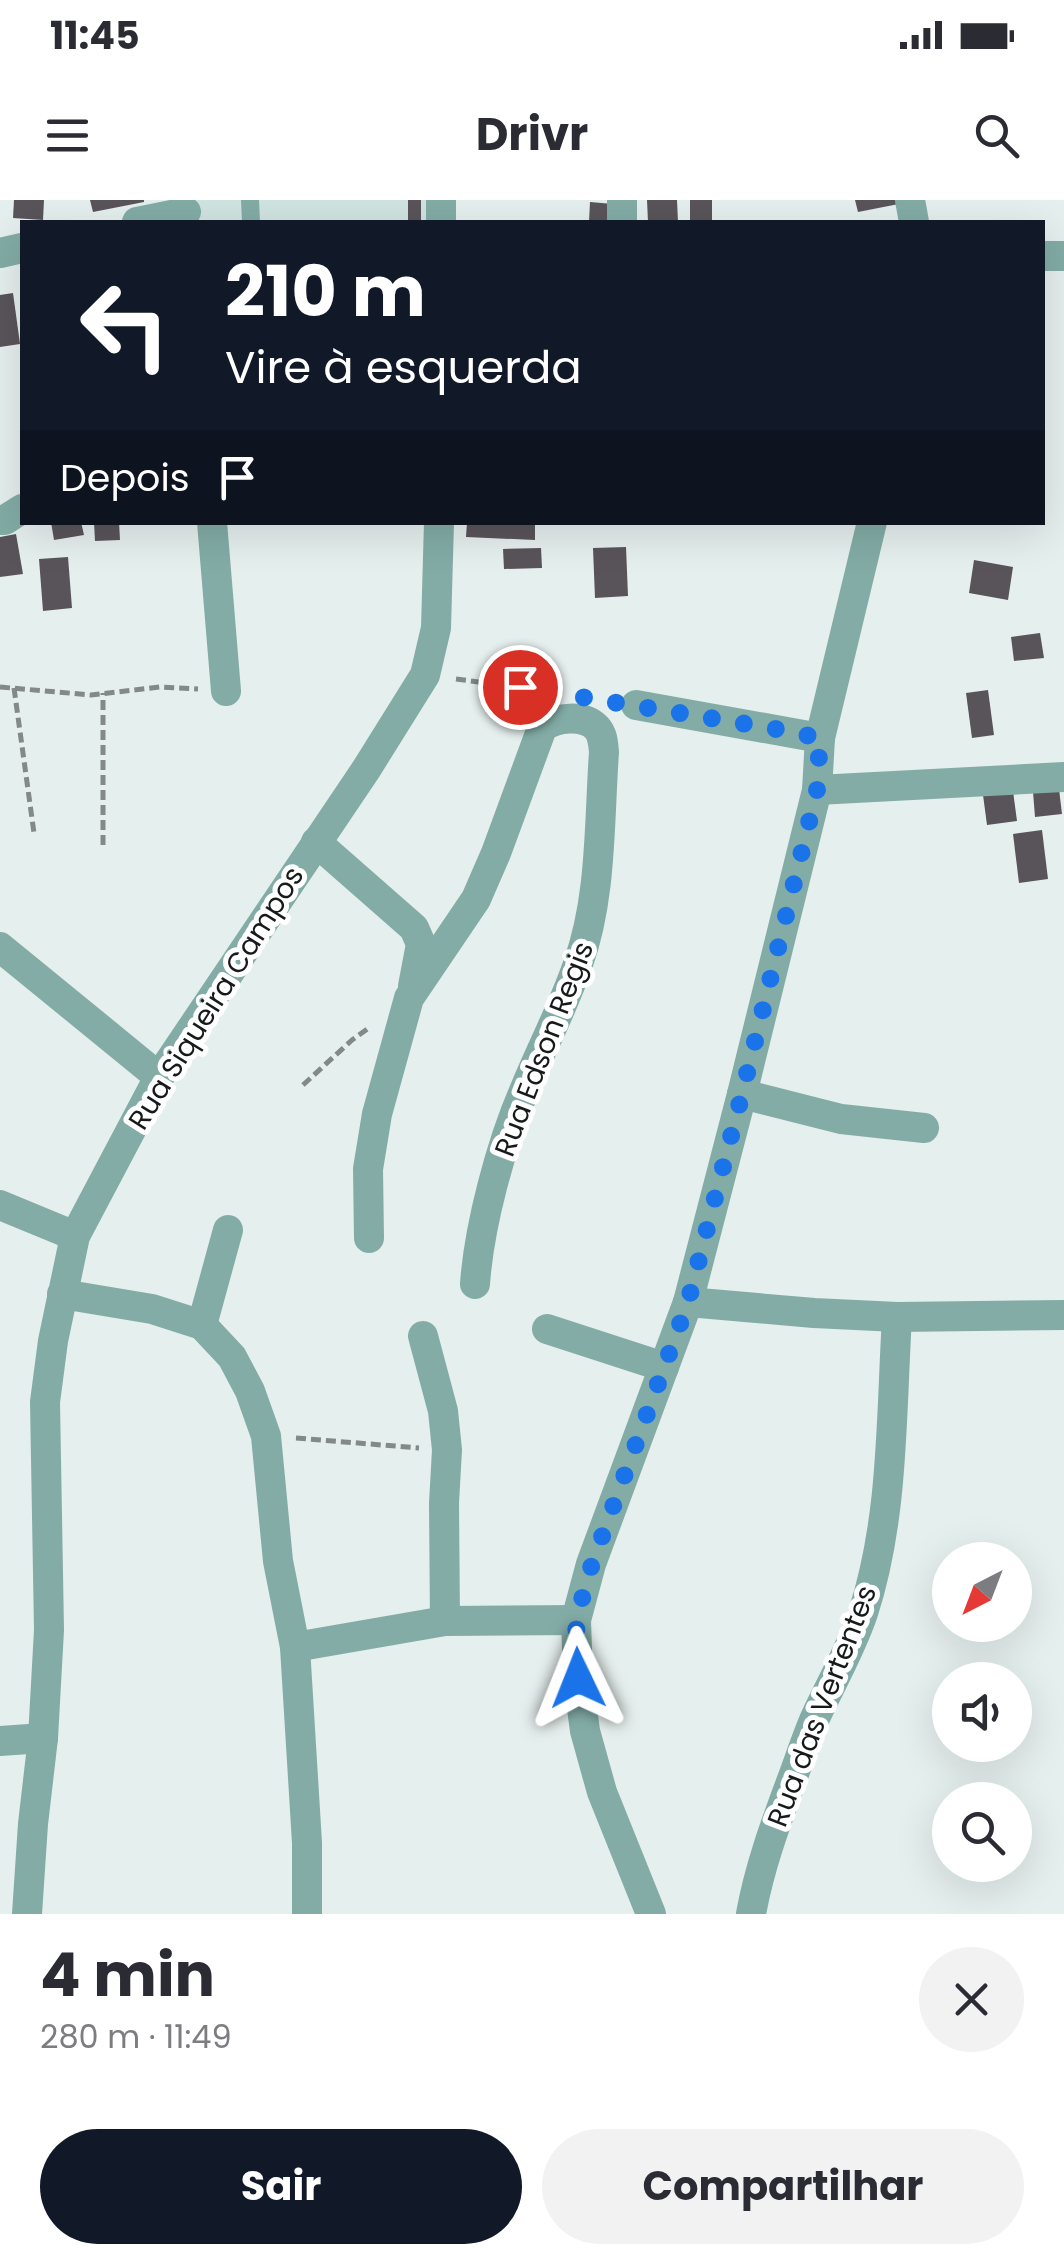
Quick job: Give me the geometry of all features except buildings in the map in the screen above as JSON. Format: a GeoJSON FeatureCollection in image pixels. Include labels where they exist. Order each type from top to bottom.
{"type":"FeatureCollection","features":[{"type":"Feature","properties":{"kind":"street"},"geometry":{"type":"LineString","coordinates":[[146,220],[186,211]]}},
{"type":"Feature","properties":{"kind":"street"},"geometry":{"type":"LineString","coordinates":[[212,525],[226,691]]}},
{"type":"Feature","properties":{"kind":"street","name":"Rua Siqueira Campos"},"geometry":{"type":"LineString","coordinates":[[27,1914],[49,1630],[45,1402],[75,1236],[159,1077],[367,768],[425,674],[436,628],[439,525]]}},
{"type":"Feature","properties":{"kind":"street"},"geometry":{"type":"LineString","coordinates":[[648,1913],[602,1792],[585,1731],[576,1620],[592,1564],[688,1302],[817,790],[820,738],[871,525]]}},
{"type":"Feature","properties":{"kind":"street"},"geometry":{"type":"LineString","coordinates":[[636,705],[820,738]]}},
{"type":"Feature","properties":{"kind":"street","name":"Rua Edson Regis"},"geometry":{"type":"LineString","coordinates":[[409,998],[476,899],[542,728],[556,720],[590,723],[602,737],[604,752],[591,923],[502,1152],[476,1260],[474,1284]]}},
{"type":"Feature","properties":{"kind":"street"},"geometry":{"type":"LineString","coordinates":[[817,790],[1064,777]]}},
{"type":"Feature","properties":{"kind":"street"},"geometry":{"type":"LineString","coordinates":[[316,842],[418,936],[420,954],[377,1114],[368,1169],[368,1238]]}},
{"type":"Feature","properties":{"kind":"street"},"geometry":{"type":"LineString","coordinates":[[0,947],[159,1077]]}},
{"type":"Feature","properties":{"kind":"street"},"geometry":{"type":"LineString","coordinates":[[742,1094],[841,1119],[924,1128]]}},
{"type":"Feature","properties":{"kind":"street"},"geometry":{"type":"LineString","coordinates":[[0,1205],[75,1236]]}},
{"type":"Feature","properties":{"kind":"street"},"geometry":{"type":"LineString","coordinates":[[202,1325],[228,1230]]}},
{"type":"Feature","properties":{"kind":"street"},"geometry":{"type":"LineString","coordinates":[[62,1294],[152,1309],[202,1325],[232,1357],[250,1391],[266,1436],[278,1561],[295,1647],[306,1914]]}},
{"type":"Feature","properties":{"kind":"street"},"geometry":{"type":"LineString","coordinates":[[688,1302],[896,1316],[1064,1314]]}},
{"type":"Feature","properties":{"kind":"street","name":"Rua das Vertentes"},"geometry":{"type":"LineString","coordinates":[[750,1914],[781,1810],[814,1721],[850,1647],[872,1582],[881,1544],[888,1476],[896,1316]]}},
{"type":"Feature","properties":{"kind":"street"},"geometry":{"type":"LineString","coordinates":[[547,1329],[664,1367]]}},
{"type":"Feature","properties":{"kind":"street"},"geometry":{"type":"LineString","coordinates":[[423,1336],[443,1412],[447,1450],[444,1621]]}},
{"type":"Feature","properties":{"kind":"street"},"geometry":{"type":"LineString","coordinates":[[295,1647],[444,1621],[576,1620]]}},
{"type":"Feature","properties":{"kind":"street"},"geometry":{"type":"LineString","coordinates":[[0,1741],[43,1738]]}},
{"type":"Feature","properties":{"kind":"path"},"geometry":{"type":"LineString","coordinates":[[425,674],[552,691]]}},
{"type":"Feature","properties":{"kind":"path"},"geometry":{"type":"LineString","coordinates":[[0,687],[91,695],[160,687],[226,691]]}},
{"type":"Feature","properties":{"kind":"path"},"geometry":{"type":"LineString","coordinates":[[14,688],[34,833]]}},
{"type":"Feature","properties":{"kind":"path"},"geometry":{"type":"LineString","coordinates":[[103,694],[103,846]]}},
{"type":"Feature","properties":{"kind":"path"},"geometry":{"type":"LineString","coordinates":[[303,1086],[352,1040],[409,998]]}},
{"type":"Feature","properties":{"kind":"path"},"geometry":{"type":"LineString","coordinates":[[266,1436],[447,1450]]}},
{"type":"Feature","properties":{"kind":"shaded area"},"geometry":{"type":"Polygon","coordinates":[[[194,200],[429,200],[428,220],[195,220],[194,200]]]}},
{"type":"Feature","properties":{"kind":"route"},"geometry":{"type":"LineString","coordinates":[[520,687],[820,738],[817,790],[688,1302],[592,1564],[576,1620],[578,1678]]}}]}
